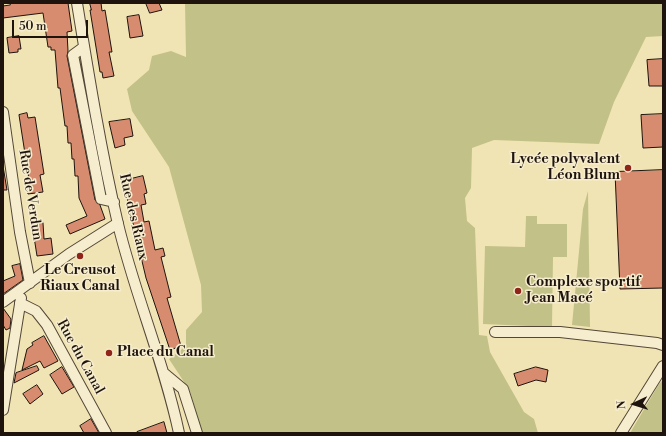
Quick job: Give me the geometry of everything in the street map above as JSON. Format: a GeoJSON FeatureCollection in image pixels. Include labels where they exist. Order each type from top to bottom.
{"type":"FeatureCollection","features":[{"type":"Feature","properties":{"kind":"street","name":"Rue des Riaux"},"geometry":{"type":"LineString","coordinates":[[77,3],[97,125],[118,223],[141,306],[165,374],[179,433]]}},
{"type":"Feature","properties":{"kind":"street","name":"Rue de Verdun"},"geometry":{"type":"LineString","coordinates":[[3,112],[26,286],[20,303],[3,410]]}},
{"type":"Feature","properties":{"kind":"street"},"geometry":{"type":"LineString","coordinates":[[3,302],[70,254],[118,223]]}},
{"type":"Feature","properties":{"kind":"street","name":"Rue du Canal"},"geometry":{"type":"LineString","coordinates":[[20,303],[36,310],[47,325],[106,433]]}},
{"type":"Feature","properties":{"kind":"street"},"geometry":{"type":"LineString","coordinates":[[495,332],[560,332],[657,343],[663,345]]}},
{"type":"Feature","properties":{"kind":"street"},"geometry":{"type":"LineString","coordinates":[[621,433],[663,366]]}},
{"type":"Feature","properties":{"kind":"street"},"geometry":{"type":"LineString","coordinates":[[165,374],[183,389],[197,433]]}},
{"type":"Feature","properties":{"kind":"shaded area"},"geometry":{"type":"Polygon","coordinates":[[[185,3],[663,3],[663,36],[646,37],[614,102],[599,144],[494,140],[472,148],[471,188],[465,198],[467,221],[475,228],[479,335],[487,336],[490,352],[524,412],[534,419],[538,433],[202,433],[190,391],[169,359],[186,346],[186,330],[202,312],[201,285],[169,167],[132,111],[127,89],[149,70],[152,56],[171,51],[186,57],[185,3]]]}},
{"type":"Feature","properties":{"kind":"shaded area"},"geometry":{"type":"Polygon","coordinates":[[[588,191],[590,327],[572,325],[583,209],[588,191]]]}},
{"type":"Feature","properties":{"kind":"shaded area","name":"Complexe sportif Jean Macé"},"geometry":{"type":"Polygon","coordinates":[[[526,216],[537,216],[537,224],[567,224],[567,257],[553,257],[552,327],[483,324],[485,246],[525,247],[526,216]]]}},
{"type":"Feature","properties":{"kind":"shaded area"},"geometry":{"type":"Polygon","coordinates":[[[663,380],[663,433],[630,433],[659,384],[663,380]]]}},
{"type":"Feature","properties":{"kind":"building"},"geometry":{"type":"Polygon","coordinates":[[[10,3],[68,3],[72,31],[67,32],[67,56],[95,200],[100,205],[105,219],[70,234],[66,225],[87,216],[79,198],[78,176],[75,176],[71,143],[68,143],[67,126],[65,126],[60,88],[58,88],[55,50],[51,50],[51,47],[48,47],[43,13],[3,18],[3,6],[10,5],[10,3]]]}},
{"type":"Feature","properties":{"kind":"building"},"geometry":{"type":"Polygon","coordinates":[[[90,3],[101,3],[102,11],[105,10],[112,52],[109,52],[114,76],[103,78],[102,72],[100,72],[90,3]]]}},
{"type":"Feature","properties":{"kind":"building"},"geometry":{"type":"Polygon","coordinates":[[[146,3],[159,3],[162,10],[150,13],[146,3]]]}},
{"type":"Feature","properties":{"kind":"building"},"geometry":{"type":"Polygon","coordinates":[[[139,15],[143,36],[130,38],[127,17],[139,15]]]}},
{"type":"Feature","properties":{"kind":"building"},"geometry":{"type":"Polygon","coordinates":[[[19,36],[21,49],[18,49],[18,52],[9,53],[7,38],[19,36]]]}},
{"type":"Feature","properties":{"kind":"building"},"geometry":{"type":"Polygon","coordinates":[[[663,59],[663,86],[649,86],[647,60],[663,59]]]}},
{"type":"Feature","properties":{"kind":"building"},"geometry":{"type":"Polygon","coordinates":[[[27,113],[28,118],[35,117],[44,174],[40,175],[43,192],[28,194],[26,186],[30,186],[19,115],[27,113]]]}},
{"type":"Feature","properties":{"kind":"building"},"geometry":{"type":"Polygon","coordinates":[[[663,114],[663,147],[643,148],[641,115],[663,114]]]}},
{"type":"Feature","properties":{"kind":"building"},"geometry":{"type":"Polygon","coordinates":[[[130,119],[133,136],[124,138],[125,145],[115,148],[109,122],[130,119]]]}},
{"type":"Feature","properties":{"kind":"building"},"geometry":{"type":"Polygon","coordinates":[[[3,166],[7,190],[3,190],[3,166]]]}},
{"type":"Feature","properties":{"kind":"building"},"geometry":{"type":"Polygon","coordinates":[[[663,170],[663,288],[620,289],[615,172],[663,170]]]}},
{"type":"Feature","properties":{"kind":"building"},"geometry":{"type":"Polygon","coordinates":[[[143,176],[147,193],[144,194],[146,204],[141,205],[144,222],[149,221],[155,250],[163,248],[165,256],[161,257],[171,297],[167,298],[181,346],[170,350],[146,278],[123,181],[143,176]]]}},
{"type":"Feature","properties":{"kind":"building"},"geometry":{"type":"Polygon","coordinates":[[[43,223],[44,239],[51,238],[53,254],[37,256],[32,224],[43,223]]]}},
{"type":"Feature","properties":{"kind":"building"},"geometry":{"type":"Polygon","coordinates":[[[20,264],[23,280],[3,294],[3,281],[15,276],[12,266],[20,264]]]}},
{"type":"Feature","properties":{"kind":"building"},"geometry":{"type":"Polygon","coordinates":[[[3,308],[11,319],[10,328],[6,330],[3,325],[3,308]]]}},
{"type":"Feature","properties":{"kind":"building"},"geometry":{"type":"Polygon","coordinates":[[[44,336],[58,361],[44,368],[40,361],[22,370],[27,349],[33,345],[32,343],[44,336]]]}},
{"type":"Feature","properties":{"kind":"building"},"geometry":{"type":"Polygon","coordinates":[[[37,366],[39,370],[14,383],[16,373],[37,366]]]}},
{"type":"Feature","properties":{"kind":"building"},"geometry":{"type":"Polygon","coordinates":[[[62,367],[74,387],[62,394],[50,375],[62,367]]]}},
{"type":"Feature","properties":{"kind":"building"},"geometry":{"type":"Polygon","coordinates":[[[536,367],[548,370],[546,382],[536,380],[518,386],[514,374],[536,367]]]}},
{"type":"Feature","properties":{"kind":"building"},"geometry":{"type":"Polygon","coordinates":[[[37,385],[43,394],[30,404],[23,394],[37,385]]]}},
{"type":"Feature","properties":{"kind":"building"},"geometry":{"type":"Polygon","coordinates":[[[91,419],[99,433],[84,433],[80,426],[91,419]]]}},
{"type":"Feature","properties":{"kind":"building"},"geometry":{"type":"Polygon","coordinates":[[[164,422],[167,433],[137,433],[137,432],[164,422]]]}},
{"type":"Feature","properties":{"kind":"place","name":"Lycée polyvalent Léon Blum"},"geometry":{"type":"Point","coordinates":[628,168]}},
{"type":"Feature","properties":{"kind":"place","name":"Le Creusot Riaux Canal"},"geometry":{"type":"Point","coordinates":[80,256]}},
{"type":"Feature","properties":{"kind":"place","name":"Complexe sportif Jean Macé"},"geometry":{"type":"Point","coordinates":[518,291]}},
{"type":"Feature","properties":{"kind":"place","name":"Place du Canal"},"geometry":{"type":"Point","coordinates":[109,353]}}]}
